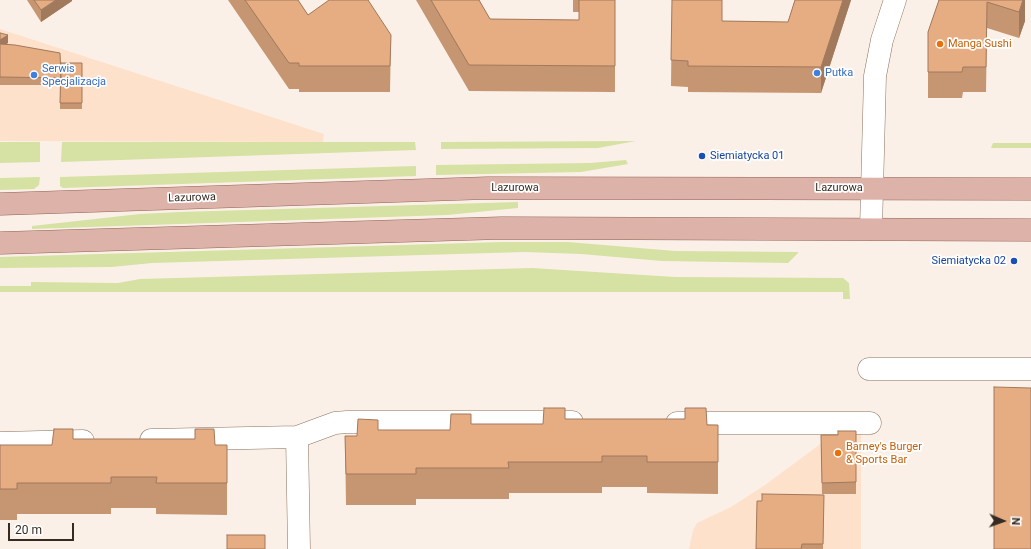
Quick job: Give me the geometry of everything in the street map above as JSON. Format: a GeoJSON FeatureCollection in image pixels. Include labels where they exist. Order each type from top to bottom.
{"type":"FeatureCollection","features":[{"type":"Feature","properties":{"kind":"main road","name":"Lazurowa"},"geometry":{"type":"LineString","coordinates":[[0,204],[488,188],[1031,189]]}},
{"type":"Feature","properties":{"kind":"main road"},"geometry":{"type":"LineString","coordinates":[[0,243],[494,228],[1031,230]]}},
{"type":"Feature","properties":{"kind":"street"},"geometry":{"type":"LineString","coordinates":[[871,229],[875,76],[882,40],[895,0]]}},
{"type":"Feature","properties":{"kind":"street"},"geometry":{"type":"LineString","coordinates":[[869,369],[1031,369]]}},
{"type":"Feature","properties":{"kind":"street"},"geometry":{"type":"LineString","coordinates":[[133,440],[297,437],[335,423],[347,422],[594,422]]}},
{"type":"Feature","properties":{"kind":"street"},"geometry":{"type":"LineString","coordinates":[[658,423],[870,423]]}},
{"type":"Feature","properties":{"kind":"street"},"geometry":{"type":"LineString","coordinates":[[297,437],[299,549]]}},
{"type":"Feature","properties":{"kind":"street"},"geometry":{"type":"LineString","coordinates":[[0,443],[102,441]]}},
{"type":"Feature","properties":{"kind":"shaded area"},"geometry":{"type":"Polygon","coordinates":[[[0,29],[324,134],[323,142],[0,141],[0,29]]]}},
{"type":"Feature","properties":{"kind":"shaded area"},"geometry":{"type":"Polygon","coordinates":[[[838,433],[861,434],[861,549],[689,549],[693,530],[697,523],[731,507],[765,485],[823,442],[838,436],[838,433]]]}},
{"type":"Feature","properties":{"kind":"green space"},"geometry":{"type":"Polygon","coordinates":[[[636,141],[598,148],[441,149],[441,142],[636,141]]]}},
{"type":"Feature","properties":{"kind":"green space"},"geometry":{"type":"Polygon","coordinates":[[[0,142],[40,142],[40,162],[0,163],[0,142]]]}},
{"type":"Feature","properties":{"kind":"green space"},"geometry":{"type":"Polygon","coordinates":[[[62,142],[415,142],[416,150],[61,162],[62,142]]]}},
{"type":"Feature","properties":{"kind":"green space"},"geometry":{"type":"Polygon","coordinates":[[[993,143],[1031,143],[1031,148],[991,148],[993,143]]]}},
{"type":"Feature","properties":{"kind":"green space"},"geometry":{"type":"Polygon","coordinates":[[[626,160],[628,164],[581,172],[436,175],[436,165],[590,163],[626,160]]]}},
{"type":"Feature","properties":{"kind":"green space"},"geometry":{"type":"Polygon","coordinates":[[[416,166],[416,176],[63,188],[60,186],[60,177],[416,166]]]}},
{"type":"Feature","properties":{"kind":"green space"},"geometry":{"type":"Polygon","coordinates":[[[40,177],[39,185],[34,189],[0,190],[0,178],[40,177]]]}},
{"type":"Feature","properties":{"kind":"green space"},"geometry":{"type":"Polygon","coordinates":[[[518,202],[518,208],[447,215],[32,229],[32,226],[140,214],[518,202]]]}},
{"type":"Feature","properties":{"kind":"green space"},"geometry":{"type":"Polygon","coordinates":[[[503,242],[568,242],[675,251],[798,253],[788,263],[662,261],[581,254],[525,252],[152,263],[112,267],[0,268],[0,257],[503,242]]]}},
{"type":"Feature","properties":{"kind":"green space"},"geometry":{"type":"Polygon","coordinates":[[[532,268],[675,277],[843,278],[849,283],[850,299],[843,299],[843,292],[0,292],[0,286],[31,286],[31,282],[118,283],[140,279],[532,268]]]}},
{"type":"Feature","properties":{"kind":"building"},"geometry":{"type":"Polygon","coordinates":[[[34,0],[56,0],[41,10],[34,0]]]}},
{"type":"Feature","properties":{"kind":"building"},"geometry":{"type":"Polygon","coordinates":[[[245,0],[298,0],[308,15],[329,0],[368,0],[391,35],[390,66],[299,66],[299,63],[289,63],[245,0]]]}},
{"type":"Feature","properties":{"kind":"building"},"geometry":{"type":"Polygon","coordinates":[[[431,0],[479,0],[490,19],[579,20],[579,0],[615,0],[615,66],[469,65],[431,0]]]}},
{"type":"Feature","properties":{"kind":"building"},"geometry":{"type":"Polygon","coordinates":[[[672,0],[722,0],[722,21],[788,22],[795,0],[843,0],[821,67],[688,66],[688,61],[671,60],[672,0]]]}},
{"type":"Feature","properties":{"kind":"building"},"geometry":{"type":"Polygon","coordinates":[[[939,0],[1023,0],[1019,12],[987,2],[986,67],[963,67],[962,72],[928,72],[928,32],[939,0]]]}},
{"type":"Feature","properties":{"kind":"building"},"geometry":{"type":"Polygon","coordinates":[[[0,33],[8,35],[0,40],[0,33]]]}},
{"type":"Feature","properties":{"kind":"building"},"geometry":{"type":"Polygon","coordinates":[[[0,44],[15,45],[60,53],[61,78],[0,77],[0,44]]]}},
{"type":"Feature","properties":{"kind":"building"},"geometry":{"type":"Polygon","coordinates":[[[61,63],[82,63],[82,103],[60,103],[61,63]]]}},
{"type":"Feature","properties":{"kind":"building"},"geometry":{"type":"Polygon","coordinates":[[[994,387],[1031,388],[1031,549],[994,549],[994,387]]]}},
{"type":"Feature","properties":{"kind":"building"},"geometry":{"type":"Polygon","coordinates":[[[544,408],[565,408],[565,419],[685,419],[685,408],[706,408],[707,425],[718,425],[718,462],[647,462],[647,456],[602,456],[602,462],[508,462],[509,468],[416,468],[416,474],[346,474],[345,436],[357,436],[358,419],[378,420],[378,430],[450,430],[451,414],[471,414],[471,424],[543,424],[544,408]]]}},
{"type":"Feature","properties":{"kind":"building"},"geometry":{"type":"Polygon","coordinates":[[[54,429],[73,429],[73,439],[195,439],[195,429],[214,429],[215,445],[227,445],[227,483],[156,483],[157,477],[111,477],[111,483],[17,483],[17,489],[0,489],[0,445],[52,445],[54,429]]]}},
{"type":"Feature","properties":{"kind":"building"},"geometry":{"type":"Polygon","coordinates":[[[838,431],[856,431],[856,482],[822,483],[821,435],[838,435],[838,431]]]}},
{"type":"Feature","properties":{"kind":"building"},"geometry":{"type":"Polygon","coordinates":[[[762,494],[824,495],[823,544],[802,544],[801,549],[756,549],[757,501],[762,501],[762,494]]]}},
{"type":"Feature","properties":{"kind":"building"},"geometry":{"type":"Polygon","coordinates":[[[227,535],[265,535],[265,549],[227,549],[227,535]]]}},
{"type":"Feature","properties":{"kind":"place","name":"Manga Sushi"},"geometry":{"type":"Point","coordinates":[940,44]}},
{"type":"Feature","properties":{"kind":"place","name":"Putka"},"geometry":{"type":"Point","coordinates":[817,73]}},
{"type":"Feature","properties":{"kind":"place","name":"Serwis Specjalizacja"},"geometry":{"type":"Point","coordinates":[34,75]}},
{"type":"Feature","properties":{"kind":"place","name":"Siemiatycka 01"},"geometry":{"type":"Point","coordinates":[702,156]}},
{"type":"Feature","properties":{"kind":"place","name":"Siemiatycka 02"},"geometry":{"type":"Point","coordinates":[1014,261]}},
{"type":"Feature","properties":{"kind":"place","name":"Barney's Burger & Sports Bar"},"geometry":{"type":"Point","coordinates":[838,453]}}]}
